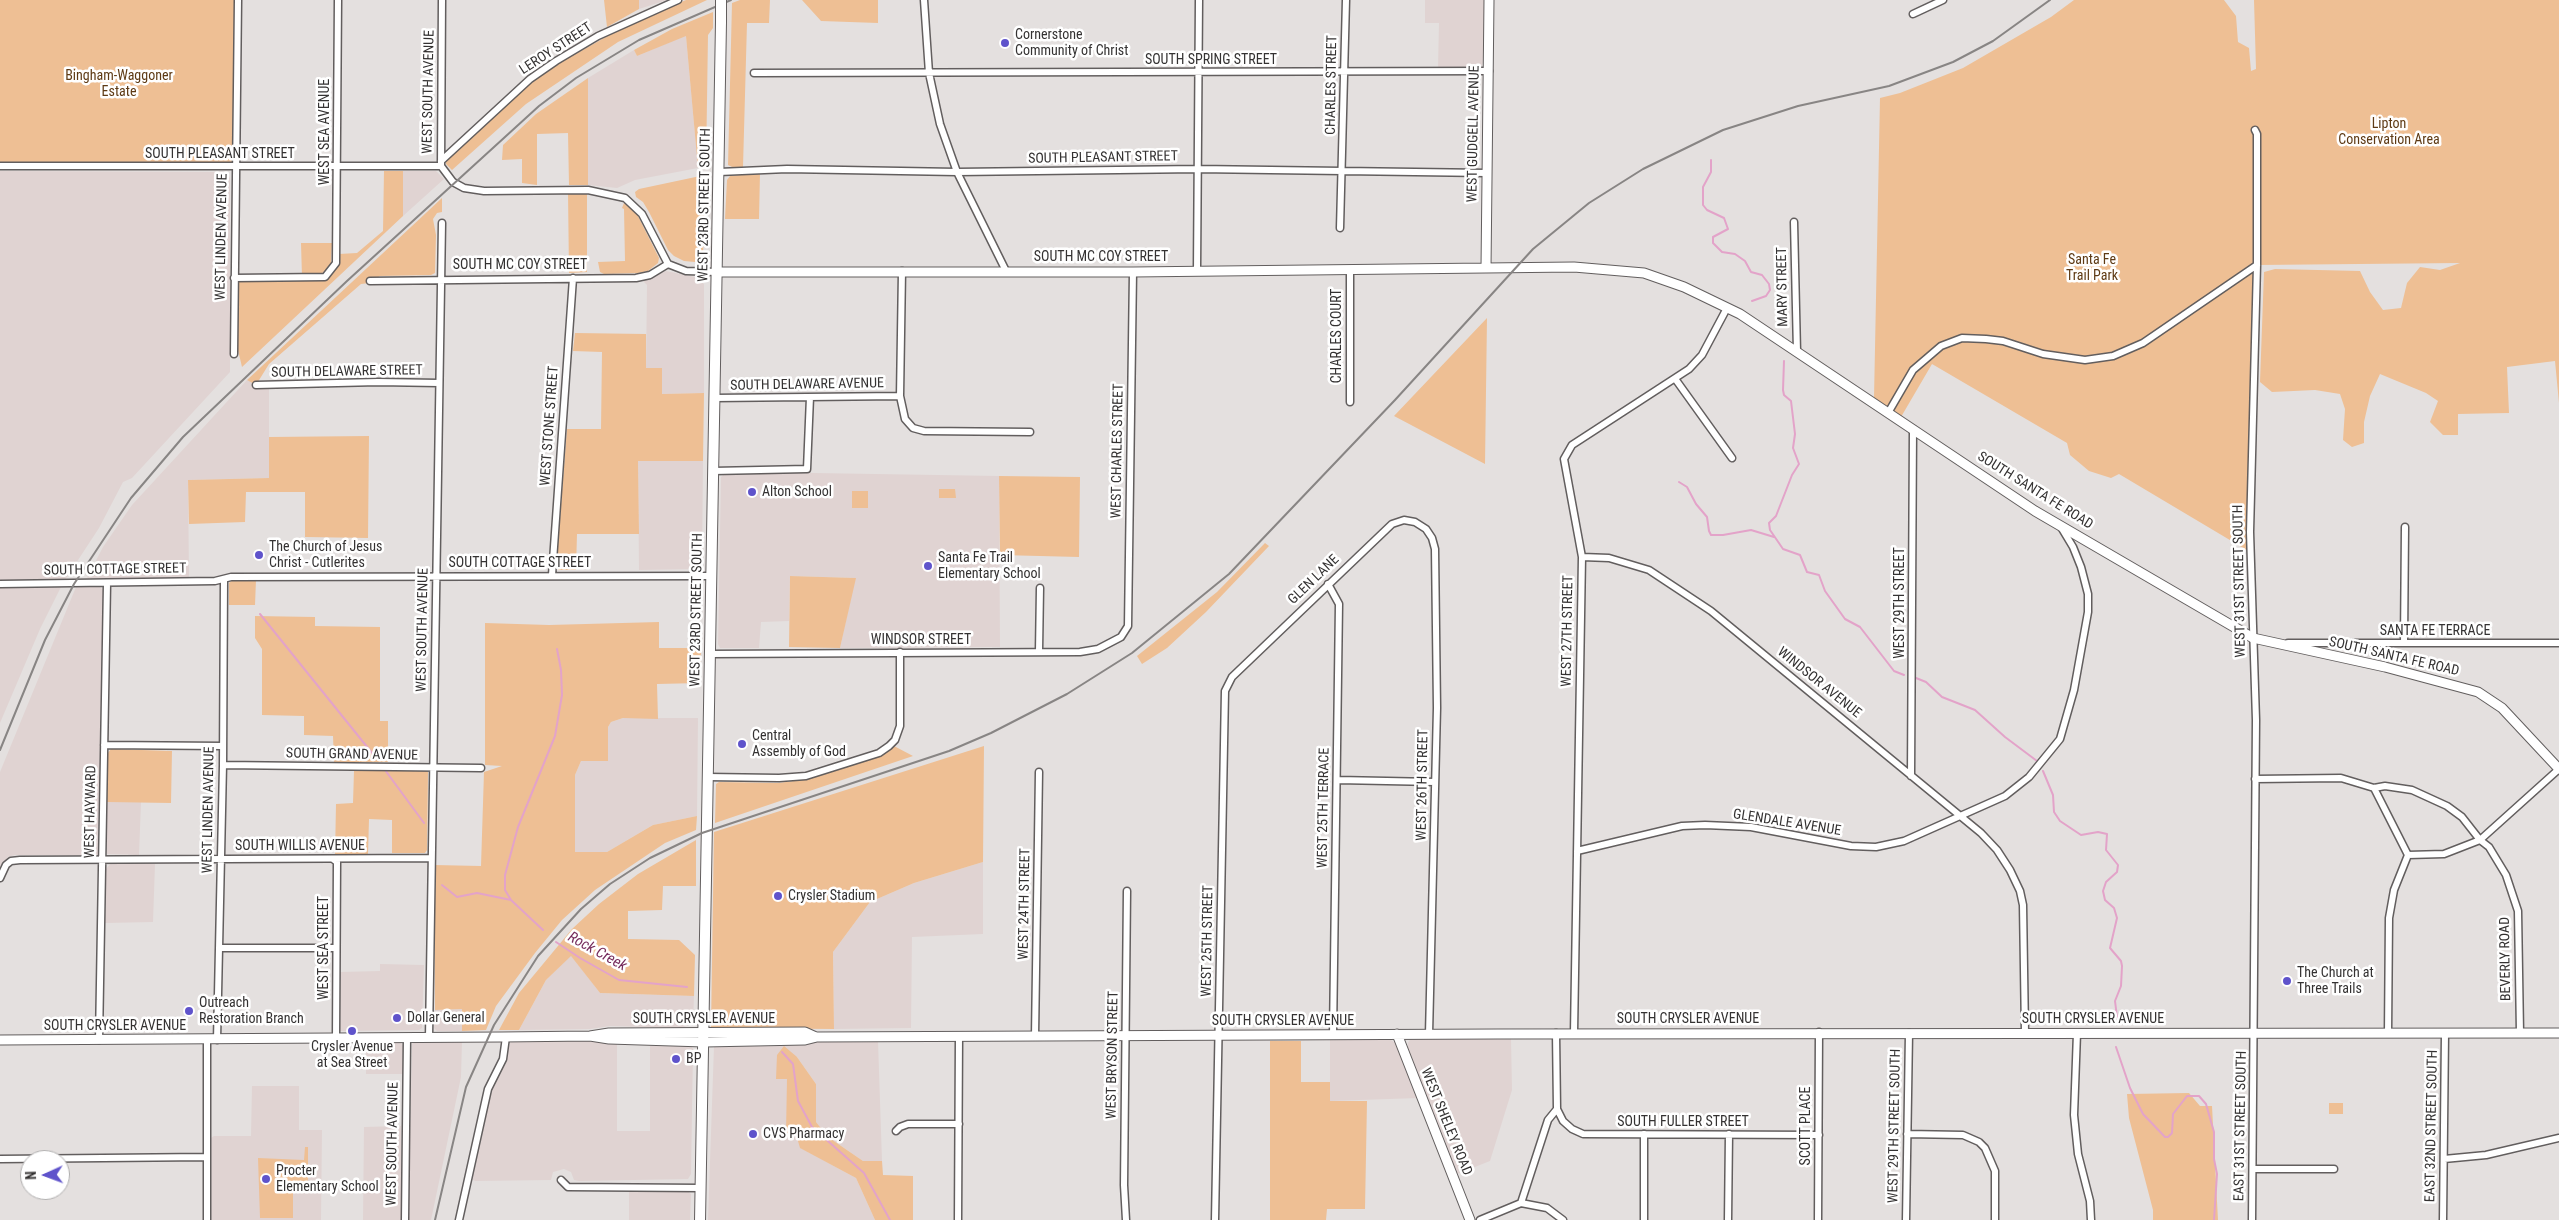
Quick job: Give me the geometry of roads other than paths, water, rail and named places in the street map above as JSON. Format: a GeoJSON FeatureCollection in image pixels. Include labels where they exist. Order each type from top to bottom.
{"type":"FeatureCollection","features":[{"type":"Feature","properties":{"kind":"main road","name":"WEST 23RD STREET SOUTH"},"geometry":{"type":"LineString","coordinates":[[700,1220],[721,0]]}},
{"type":"Feature","properties":{"kind":"main road","name":"WEST GUDGELL AVENUE"},"geometry":{"type":"LineString","coordinates":[[1486,268],[1489,0]]}},
{"type":"Feature","properties":{"kind":"main road","name":"SOUTH SANTA FE ROAD"},"geometry":{"type":"LineString","coordinates":[[1486,268],[1574,267],[1644,273],[1684,287],[1740,314],[2060,525],[2253,638],[2453,684],[2478,692],[2502,708],[2559,769]]}},
{"type":"Feature","properties":{"kind":"main road","name":"SOUTH MC COY STREET"},"geometry":{"type":"LineString","coordinates":[[717,272],[1132,272],[1486,268]]}},
{"type":"Feature","properties":{"kind":"main road","name":"SOUTH CRYSLER AVENUE"},"geometry":{"type":"LineString","coordinates":[[0,1040],[590,1036],[609,1039],[704,1037],[805,1040],[816,1037],[1819,1032],[2559,1033]]}},
{"type":"Feature","properties":{"kind":"main road","name":"WEST SHELEY ROAD"},"geometry":{"type":"LineString","coordinates":[[1397,1034],[1470,1220]]}},
{"type":"Feature","properties":{"kind":"street","name":"WEST LINDEN AVENUE"},"geometry":{"type":"LineString","coordinates":[[234,354],[238,0]]}},
{"type":"Feature","properties":{"kind":"street","name":"WEST SEA AVENUE"},"geometry":{"type":"LineString","coordinates":[[234,278],[325,277],[336,263],[338,0]]}},
{"type":"Feature","properties":{"kind":"street","name":"WEST SOUTH AVENUE"},"geometry":{"type":"LineString","coordinates":[[442,0],[441,163],[452,181],[464,188],[484,191],[588,190],[625,198],[642,214],[668,264]]}},
{"type":"Feature","properties":{"kind":"street","name":"LEROY STREET"},"geometry":{"type":"LineString","coordinates":[[441,163],[530,79],[556,61],[598,36],[678,0]]}},
{"type":"Feature","properties":{"kind":"street"},"geometry":{"type":"LineString","coordinates":[[924,0],[929,73],[940,124],[957,172],[1006,271]]}},
{"type":"Feature","properties":{"kind":"street"},"geometry":{"type":"LineString","coordinates":[[1197,270],[1198,0]]}},
{"type":"Feature","properties":{"kind":"street","name":"CHARLES STREET"},"geometry":{"type":"LineString","coordinates":[[1343,170],[1346,0]]}},
{"type":"Feature","properties":{"kind":"street"},"geometry":{"type":"LineString","coordinates":[[1913,14],[1944,0]]}},
{"type":"Feature","properties":{"kind":"street","name":"SOUTH SPRING STREET"},"geometry":{"type":"LineString","coordinates":[[754,73],[1489,71]]}},
{"type":"Feature","properties":{"kind":"street","name":"WEST 31ST STREET SOUTH"},"geometry":{"type":"LineString","coordinates":[[2255,130],[2257,134],[2257,265],[2250,532],[2255,779],[2255,1033]]}},
{"type":"Feature","properties":{"kind":"street","name":"SOUTH PLEASANT STREET"},"geometry":{"type":"LineString","coordinates":[[0,166],[337,167],[441,163]]}},
{"type":"Feature","properties":{"kind":"street","name":"SOUTH PLEASANT STREET"},"geometry":{"type":"LineString","coordinates":[[719,172],[787,169],[957,172],[1198,169],[1487,173]]}},
{"type":"Feature","properties":{"kind":"street"},"geometry":{"type":"LineString","coordinates":[[1340,228],[1343,170]]}},
{"type":"Feature","properties":{"kind":"street","name":"MARY STREET"},"geometry":{"type":"LineString","coordinates":[[1794,222],[1797,352]]}},
{"type":"Feature","properties":{"kind":"street","name":"WEST SOUTH AVENUE"},"geometry":{"type":"LineString","coordinates":[[428,1037],[442,223]]}},
{"type":"Feature","properties":{"kind":"street"},"geometry":{"type":"LineString","coordinates":[[668,264],[686,271],[717,272]]}},
{"type":"Feature","properties":{"kind":"street","name":"SOUTH MC COY STREET"},"geometry":{"type":"LineString","coordinates":[[370,281],[636,278],[650,275],[668,264]]}},
{"type":"Feature","properties":{"kind":"street"},"geometry":{"type":"LineString","coordinates":[[1888,412],[1912,370],[1941,346],[1962,338],[1986,338],[2003,341],[2043,354],[2085,360],[2113,356],[2144,343],[2257,265]]}},
{"type":"Feature","properties":{"kind":"street","name":"CHARLES COURT"},"geometry":{"type":"LineString","coordinates":[[1350,270],[1350,402]]}},
{"type":"Feature","properties":{"kind":"street"},"geometry":{"type":"LineString","coordinates":[[902,271],[900,396],[905,419],[916,430],[991,429],[1030,432]]}},
{"type":"Feature","properties":{"kind":"street","name":"WEST CHARLES STREET"},"geometry":{"type":"LineString","coordinates":[[1126,630],[1128,626],[1132,272]]}},
{"type":"Feature","properties":{"kind":"street","name":"WEST STONE STREET"},"geometry":{"type":"LineString","coordinates":[[552,575],[573,278]]}},
{"type":"Feature","properties":{"kind":"street","name":"WEST 27TH STREET"},"geometry":{"type":"LineString","coordinates":[[1574,1033],[1582,557],[1564,467],[1567,452],[1572,445],[1676,380],[1702,355],[1727,308]]}},
{"type":"Feature","properties":{"kind":"street"},"geometry":{"type":"LineString","coordinates":[[1676,380],[1732,458]]}},
{"type":"Feature","properties":{"kind":"street","name":"SOUTH DELAWARE STREET"},"geometry":{"type":"LineString","coordinates":[[256,385],[378,382],[439,383]]}},
{"type":"Feature","properties":{"kind":"street","name":"SOUTH DELAWARE AVENUE"},"geometry":{"type":"LineString","coordinates":[[714,398],[900,396]]}},
{"type":"Feature","properties":{"kind":"street"},"geometry":{"type":"LineString","coordinates":[[713,471],[808,469],[810,397]]}},
{"type":"Feature","properties":{"kind":"street","name":"WEST 29TH STREET"},"geometry":{"type":"LineString","coordinates":[[1911,776],[1913,429]]}},
{"type":"Feature","properties":{"kind":"street","name":"GLEN LANE"},"geometry":{"type":"LineString","coordinates":[[1225,692],[1232,677],[1392,524],[1404,520],[1415,522],[1426,528],[1432,538]]}},
{"type":"Feature","properties":{"kind":"street","name":"GLENDALE AVENUE"},"geometry":{"type":"LineString","coordinates":[[1577,851],[1682,826],[1705,825],[1750,827],[1851,846],[1876,847],[1904,841],[2005,796],[2029,777],[2060,739],[2074,690],[2088,612],[2088,594],[2081,567],[2073,547],[2060,525]]}},
{"type":"Feature","properties":{"kind":"street"},"geometry":{"type":"LineString","coordinates":[[2404,643],[2405,526]]}},
{"type":"Feature","properties":{"kind":"street","name":"WEST 26TH STREET"},"geometry":{"type":"LineString","coordinates":[[1429,1034],[1436,782],[1435,549],[1432,538]]}},
{"type":"Feature","properties":{"kind":"street","name":"WINDSOR AVENUE"},"geometry":{"type":"LineString","coordinates":[[1582,557],[1609,558],[1649,570],[1711,611],[1980,833],[1997,850],[2020,891],[2026,923],[2026,1033]]}},
{"type":"Feature","properties":{"kind":"street","name":"SOUTH COTTAGE STREET"},"geometry":{"type":"LineString","coordinates":[[0,584],[107,584],[224,580],[231,577],[711,576]]}},
{"type":"Feature","properties":{"kind":"street","name":"WEST LINDEN AVENUE"},"geometry":{"type":"LineString","coordinates":[[207,1220],[206,1157],[219,948],[223,766],[224,580]]}},
{"type":"Feature","properties":{"kind":"street","name":"WEST HAYWARD"},"geometry":{"type":"LineString","coordinates":[[100,1040],[107,584]]}},
{"type":"Feature","properties":{"kind":"street","name":"WEST 25TH TERRACE"},"geometry":{"type":"LineString","coordinates":[[1328,584],[1339,604],[1333,1035]]}},
{"type":"Feature","properties":{"kind":"street"},"geometry":{"type":"LineString","coordinates":[[1039,651],[1040,588]]}},
{"type":"Feature","properties":{"kind":"street","name":"WINDSOR STREET"},"geometry":{"type":"LineString","coordinates":[[709,654],[1098,649],[1122,637],[1126,630]]}},
{"type":"Feature","properties":{"kind":"street","name":"SANTA FE TERRACE"},"geometry":{"type":"LineString","coordinates":[[2281,643],[2559,643]]}},
{"type":"Feature","properties":{"kind":"street"},"geometry":{"type":"LineString","coordinates":[[708,777],[779,778],[803,776],[884,749],[895,740],[900,726],[900,652]]}},
{"type":"Feature","properties":{"kind":"street","name":"WEST 25TH STREET"},"geometry":{"type":"LineString","coordinates":[[1215,1220],[1225,692]]}},
{"type":"Feature","properties":{"kind":"street"},"geometry":{"type":"LineString","coordinates":[[104,745],[223,746]]}},
{"type":"Feature","properties":{"kind":"street","name":"SOUTH GRAND AVENUE"},"geometry":{"type":"LineString","coordinates":[[223,766],[481,768]]}},
{"type":"Feature","properties":{"kind":"street"},"geometry":{"type":"LineString","coordinates":[[2408,855],[2444,854],[2480,840],[2559,769]]}},
{"type":"Feature","properties":{"kind":"street","name":"WEST 24TH STREET"},"geometry":{"type":"LineString","coordinates":[[1036,1036],[1039,772]]}},
{"type":"Feature","properties":{"kind":"street","name":"BEVERLY ROAD"},"geometry":{"type":"LineString","coordinates":[[2255,779],[2341,778],[2374,788],[2385,786],[2412,790],[2447,806],[2462,817],[2480,840],[2489,847],[2506,875],[2518,911],[2520,1033]]}},
{"type":"Feature","properties":{"kind":"street"},"geometry":{"type":"LineString","coordinates":[[1338,780],[1436,782]]}},
{"type":"Feature","properties":{"kind":"street"},"geometry":{"type":"LineString","coordinates":[[2374,788],[2408,855],[2394,890],[2389,918],[2388,1033]]}},
{"type":"Feature","properties":{"kind":"street","name":"SOUTH WILLIS AVENUE"},"geometry":{"type":"LineString","coordinates":[[0,878],[6,865],[11,861],[431,858]]}},
{"type":"Feature","properties":{"kind":"street","name":"WEST SEA STREET"},"geometry":{"type":"LineString","coordinates":[[333,859],[337,862],[336,1038]]}},
{"type":"Feature","properties":{"kind":"street","name":"WEST BRYSON STREET"},"geometry":{"type":"LineString","coordinates":[[1126,1220],[1124,1185],[1127,891]]}},
{"type":"Feature","properties":{"kind":"street"},"geometry":{"type":"LineString","coordinates":[[219,948],[336,948]]}},
{"type":"Feature","properties":{"kind":"street","name":"SCOTT PLACE"},"geometry":{"type":"LineString","coordinates":[[1818,1220],[1819,1032]]}},
{"type":"Feature","properties":{"kind":"street","name":"WEST 29TH STREET SOUTH"},"geometry":{"type":"LineString","coordinates":[[1906,1220],[1909,1032]]}},
{"type":"Feature","properties":{"kind":"street"},"geometry":{"type":"LineString","coordinates":[[1521,1202],[1548,1120],[1557,1109],[1556,1033]]}},
{"type":"Feature","properties":{"kind":"street"},"geometry":{"type":"LineString","coordinates":[[2077,1033],[2074,1115],[2078,1154],[2090,1201],[2091,1220]]}},
{"type":"Feature","properties":{"kind":"street","name":"EAST 31ST STREET SOUTH"},"geometry":{"type":"LineString","coordinates":[[2252,1220],[2255,1033]]}},
{"type":"Feature","properties":{"kind":"street","name":"EAST 32ND STREET SOUTH"},"geometry":{"type":"LineString","coordinates":[[2443,1220],[2445,1033]]}},
{"type":"Feature","properties":{"kind":"street"},"geometry":{"type":"LineString","coordinates":[[958,1220],[959,1036]]}},
{"type":"Feature","properties":{"kind":"street"},"geometry":{"type":"LineString","coordinates":[[459,1220],[488,1089],[503,1059],[506,1037]]}},
{"type":"Feature","properties":{"kind":"street","name":"WEST SOUTH AVENUE"},"geometry":{"type":"LineString","coordinates":[[405,1220],[407,1038]]}},
{"type":"Feature","properties":{"kind":"street","name":"SOUTH FULLER STREET"},"geometry":{"type":"LineString","coordinates":[[1557,1109],[1563,1120],[1572,1129],[1583,1134],[1819,1134]]}},
{"type":"Feature","properties":{"kind":"street"},"geometry":{"type":"LineString","coordinates":[[896,1131],[908,1124],[959,1124]]}},
{"type":"Feature","properties":{"kind":"street"},"geometry":{"type":"LineString","coordinates":[[1644,1134],[1644,1220]]}},
{"type":"Feature","properties":{"kind":"street"},"geometry":{"type":"LineString","coordinates":[[1728,1220],[1730,1134]]}},
{"type":"Feature","properties":{"kind":"street"},"geometry":{"type":"LineString","coordinates":[[1907,1134],[1963,1135],[1979,1142],[1985,1148],[1995,1171],[1995,1220]]}},
{"type":"Feature","properties":{"kind":"street"},"geometry":{"type":"LineString","coordinates":[[2444,1159],[2486,1155],[2559,1138]]}},
{"type":"Feature","properties":{"kind":"street"},"geometry":{"type":"LineString","coordinates":[[0,1159],[206,1157]]}},
{"type":"Feature","properties":{"kind":"street"},"geometry":{"type":"LineString","coordinates":[[2253,1169],[2334,1169]]}},
{"type":"Feature","properties":{"kind":"street"},"geometry":{"type":"LineString","coordinates":[[561,1180],[568,1187],[701,1188]]}},
{"type":"Feature","properties":{"kind":"street"},"geometry":{"type":"LineString","coordinates":[[1480,1220],[1521,1202],[1547,1208],[1563,1220]]}},
{"type":"Feature","properties":{"kind":"waterway"},"geometry":{"type":"LineString","coordinates":[[1711,160],[1711,172],[1703,187],[1703,205],[1707,210],[1724,218],[1728,229],[1713,237],[1713,243],[1722,252],[1735,254],[1745,261],[1751,272],[1762,275],[1769,284],[1770,290],[1766,296],[1752,301]]}},
{"type":"Feature","properties":{"kind":"waterway"},"geometry":{"type":"LineString","coordinates":[[1784,361],[1783,390],[1784,395],[1791,401],[1795,434],[1793,448],[1799,464],[1792,475],[1776,516],[1769,523],[1770,530],[1783,549],[1800,555],[1807,572],[1819,575],[1825,591],[1845,619],[1860,627],[1894,671],[1904,675]]}},
{"type":"Feature","properties":{"kind":"waterway"},"geometry":{"type":"LineString","coordinates":[[1679,482],[1687,487],[1696,504],[1707,517],[1711,535],[1751,530],[1774,537]]}},
{"type":"Feature","properties":{"kind":"waterway"},"geometry":{"type":"LineString","coordinates":[[260,614],[372,753]]}},
{"type":"Feature","properties":{"kind":"waterway"},"geometry":{"type":"LineString","coordinates":[[543,930],[511,900],[505,890],[505,875],[518,827],[555,736],[562,695],[561,670],[557,649]]}},
{"type":"Feature","properties":{"kind":"waterway"},"geometry":{"type":"LineString","coordinates":[[1916,678],[1926,682],[1942,697],[1975,710],[2005,737],[2037,761]]}},
{"type":"Feature","properties":{"kind":"waterway"},"geometry":{"type":"LineString","coordinates":[[385,770],[424,823]]}},
{"type":"Feature","properties":{"kind":"waterway"},"geometry":{"type":"LineString","coordinates":[[2043,771],[2053,795],[2054,812],[2060,821],[2081,835],[2098,832],[2107,834],[2106,850],[2118,865],[2117,872],[2106,882],[2103,891],[2105,900],[2114,908],[2117,918],[2110,948],[2121,961],[2122,966],[2121,986],[2115,1001],[2117,1017]]}},
{"type":"Feature","properties":{"kind":"waterway"},"geometry":{"type":"LineString","coordinates":[[442,885],[457,897],[477,893],[511,900]]}},
{"type":"Feature","properties":{"kind":"waterway","name":"Rock Creek"},"geometry":{"type":"LineString","coordinates":[[556,942],[619,980],[687,987]]}},
{"type":"Feature","properties":{"kind":"waterway"},"geometry":{"type":"LineString","coordinates":[[2116,1047],[2130,1088],[2143,1114],[2165,1137],[2172,1133],[2173,1114],[2187,1096],[2199,1096],[2206,1104],[2214,1132],[2214,1159],[2217,1174],[2214,1220]]}},
{"type":"Feature","properties":{"kind":"waterway","name":"Rock Creek"},"geometry":{"type":"LineString","coordinates":[[782,1052],[793,1064],[798,1101],[812,1127],[864,1173],[890,1220]]}},
{"type":"Feature","properties":{"kind":"railway"},"geometry":{"type":"LineString","coordinates":[[0,750],[45,640],[74,584],[131,498],[183,437],[347,281],[539,106],[576,78],[639,40],[731,0]]}},
{"type":"Feature","properties":{"kind":"railway"},"geometry":{"type":"LineString","coordinates":[[435,1220],[466,1087],[494,1025],[538,956],[581,909],[610,884],[650,858],[702,833],[949,751],[991,733],[1067,694],[1132,653],[1229,574],[1395,400],[1533,249],[1589,203],[1643,169],[1723,130],[1798,106],[1889,86],[1953,62],[1993,41],[2050,0]]}},
{"type":"Feature","properties":{"kind":"place","name":"Cornerstone Community of Christ"},"geometry":{"type":"Point","coordinates":[1005,43]}},
{"type":"Feature","properties":{"kind":"place","name":"Alton School"},"geometry":{"type":"Point","coordinates":[752,492]}},
{"type":"Feature","properties":{"kind":"place","name":"The Church of Jesus Christ - Cutlerites"},"geometry":{"type":"Point","coordinates":[259,555]}},
{"type":"Feature","properties":{"kind":"place","name":"Santa Fe Trail Elementary School"},"geometry":{"type":"Point","coordinates":[928,566]}},
{"type":"Feature","properties":{"kind":"place","name":"Central Assembly of God"},"geometry":{"type":"Point","coordinates":[742,744]}},
{"type":"Feature","properties":{"kind":"place","name":"Crysler Stadium"},"geometry":{"type":"Point","coordinates":[778,896]}},
{"type":"Feature","properties":{"kind":"place","name":"The Church at Three Trails"},"geometry":{"type":"Point","coordinates":[2287,981]}},
{"type":"Feature","properties":{"kind":"place","name":"Outreach Restoration Branch"},"geometry":{"type":"Point","coordinates":[189,1011]}},
{"type":"Feature","properties":{"kind":"place","name":"Dollar General"},"geometry":{"type":"Point","coordinates":[397,1018]}},
{"type":"Feature","properties":{"kind":"place","name":"Crysler Avenue at Sea Street"},"geometry":{"type":"Point","coordinates":[352,1031]}},
{"type":"Feature","properties":{"kind":"place","name":"BP"},"geometry":{"type":"Point","coordinates":[676,1059]}},
{"type":"Feature","properties":{"kind":"place","name":"CVS Pharmacy"},"geometry":{"type":"Point","coordinates":[753,1134]}},
{"type":"Feature","properties":{"kind":"place","name":"Procter Elementary School"},"geometry":{"type":"Point","coordinates":[266,1179]}},
{"type":"Feature","properties":{"kind":"park label","name":"Bingham-Waggoner Estate"},"geometry":{"type":"Point","coordinates":[119,84]}},
{"type":"Feature","properties":{"kind":"park label","name":"Lipton Conservation Area"},"geometry":{"type":"Point","coordinates":[2389,132]}},
{"type":"Feature","properties":{"kind":"park label","name":"Santa Fe Trail Park"},"geometry":{"type":"Point","coordinates":[2092,268]}}]}
